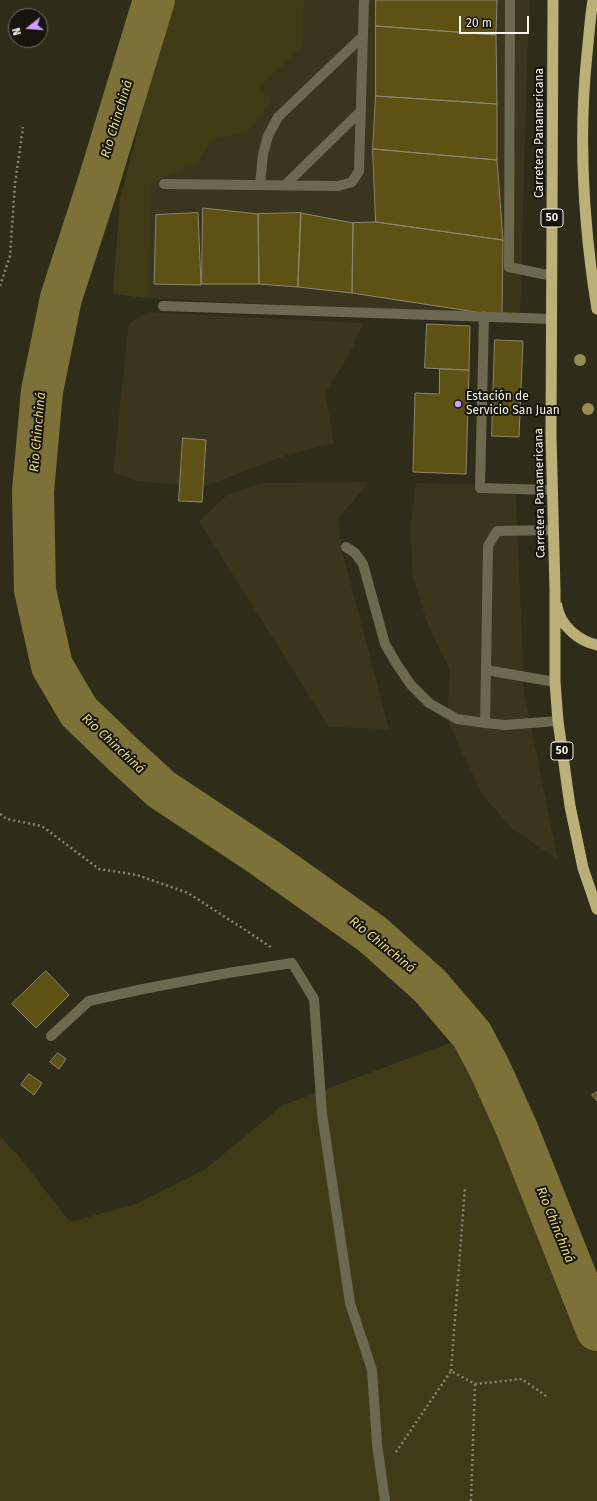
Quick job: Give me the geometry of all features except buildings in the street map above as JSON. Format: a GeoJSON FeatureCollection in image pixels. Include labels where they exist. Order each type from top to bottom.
{"type":"FeatureCollection","features":[{"type":"Feature","properties":{"kind":"highway","name":"Carretera Panamericana"},"geometry":{"type":"LineString","coordinates":[[553,0],[552,490],[556,590],[555,682],[558,721],[570,806],[583,868],[597,909]]}},
{"type":"Feature","properties":{"kind":"highway"},"geometry":{"type":"LineString","coordinates":[[593,0],[583,94],[582,178],[589,262],[597,309]]}},
{"type":"Feature","properties":{"kind":"highway"},"geometry":{"type":"LineString","coordinates":[[556,590],[558,611],[570,630],[587,643],[597,645]]}},
{"type":"Feature","properties":{"kind":"street"},"geometry":{"type":"LineString","coordinates":[[164,184],[338,186],[352,182],[359,171],[364,0]]}},
{"type":"Feature","properties":{"kind":"street"},"geometry":{"type":"LineString","coordinates":[[510,0],[509,267],[552,276]]}},
{"type":"Feature","properties":{"kind":"street"},"geometry":{"type":"LineString","coordinates":[[260,185],[263,154],[268,136],[278,117],[363,36]]}},
{"type":"Feature","properties":{"kind":"street"},"geometry":{"type":"LineString","coordinates":[[285,185],[361,111]]}},
{"type":"Feature","properties":{"kind":"street"},"geometry":{"type":"LineString","coordinates":[[163,306],[484,316],[506,319],[552,319]]}},
{"type":"Feature","properties":{"kind":"street"},"geometry":{"type":"LineString","coordinates":[[484,316],[480,488],[552,490]]}},
{"type":"Feature","properties":{"kind":"street"},"geometry":{"type":"LineString","coordinates":[[485,723],[488,546],[497,531],[553,530]]}},
{"type":"Feature","properties":{"kind":"street"},"geometry":{"type":"LineString","coordinates":[[346,547],[355,554],[363,564],[385,644],[411,685],[429,703],[457,719],[485,723],[505,724],[558,721]]}},
{"type":"Feature","properties":{"kind":"street"},"geometry":{"type":"LineString","coordinates":[[486,670],[555,682]]}},
{"type":"Feature","properties":{"kind":"street"},"geometry":{"type":"LineString","coordinates":[[51,1036],[89,1001],[174,983],[292,962],[314,999],[323,1122],[350,1303],[372,1370],[377,1444],[385,1501]]}},
{"type":"Feature","properties":{"kind":"path"},"geometry":{"type":"LineString","coordinates":[[0,286],[10,256],[15,184],[23,127]]}},
{"type":"Feature","properties":{"kind":"path"},"geometry":{"type":"LineString","coordinates":[[0,814],[7,819],[42,826],[99,869],[137,874],[188,893],[292,962]]}},
{"type":"Feature","properties":{"kind":"path"},"geometry":{"type":"LineString","coordinates":[[381,1475],[451,1372],[464,1187]]}},
{"type":"Feature","properties":{"kind":"path"},"geometry":{"type":"LineString","coordinates":[[451,1372],[475,1384],[522,1379],[546,1396]]}},
{"type":"Feature","properties":{"kind":"path"},"geometry":{"type":"LineString","coordinates":[[471,1501],[475,1384]]}},
{"type":"Feature","properties":{"kind":"shaded area"},"geometry":{"type":"Polygon","coordinates":[[[171,0],[304,0],[302,47],[260,87],[271,101],[248,132],[213,139],[197,164],[151,183],[147,298],[113,294],[120,199],[171,0]]]}},
{"type":"Feature","properties":{"kind":"shaded area"},"geometry":{"type":"Polygon","coordinates":[[[259,0],[529,0],[520,316],[147,298],[113,294],[120,199],[242,60],[259,0]]]}},
{"type":"Feature","properties":{"kind":"shaded area"},"geometry":{"type":"Polygon","coordinates":[[[147,312],[363,323],[349,355],[325,392],[334,443],[287,455],[203,487],[136,481],[113,472],[129,324],[147,312]]]}},
{"type":"Feature","properties":{"kind":"shaded area"},"geometry":{"type":"Polygon","coordinates":[[[369,482],[338,519],[341,547],[389,729],[329,727],[199,521],[226,496],[261,483],[369,482]]]}},
{"type":"Feature","properties":{"kind":"shaded area"},"geometry":{"type":"Polygon","coordinates":[[[416,483],[502,485],[516,496],[524,692],[558,860],[513,829],[483,796],[447,720],[450,670],[428,625],[413,578],[410,529],[416,483]]]}},
{"type":"Feature","properties":{"kind":"shaded area"},"geometry":{"type":"Polygon","coordinates":[[[472,1035],[490,1069],[517,1129],[597,1330],[597,1501],[0,1501],[0,1136],[17,1154],[70,1222],[136,1204],[204,1170],[283,1105],[472,1035]]]}},
{"type":"Feature","properties":{"kind":"waterway","name":"Río Chinchiná"},"geometry":{"type":"LineString","coordinates":[[154,0],[98,184],[61,298],[42,391],[33,491],[35,590],[52,666],[79,712],[161,789],[262,856],[372,934],[430,986],[472,1035],[490,1069],[517,1129],[597,1330]]}},
{"type":"Feature","properties":{"kind":"place","name":"Estación de Servicio San Juan"},"geometry":{"type":"Point","coordinates":[458,404]}}]}
